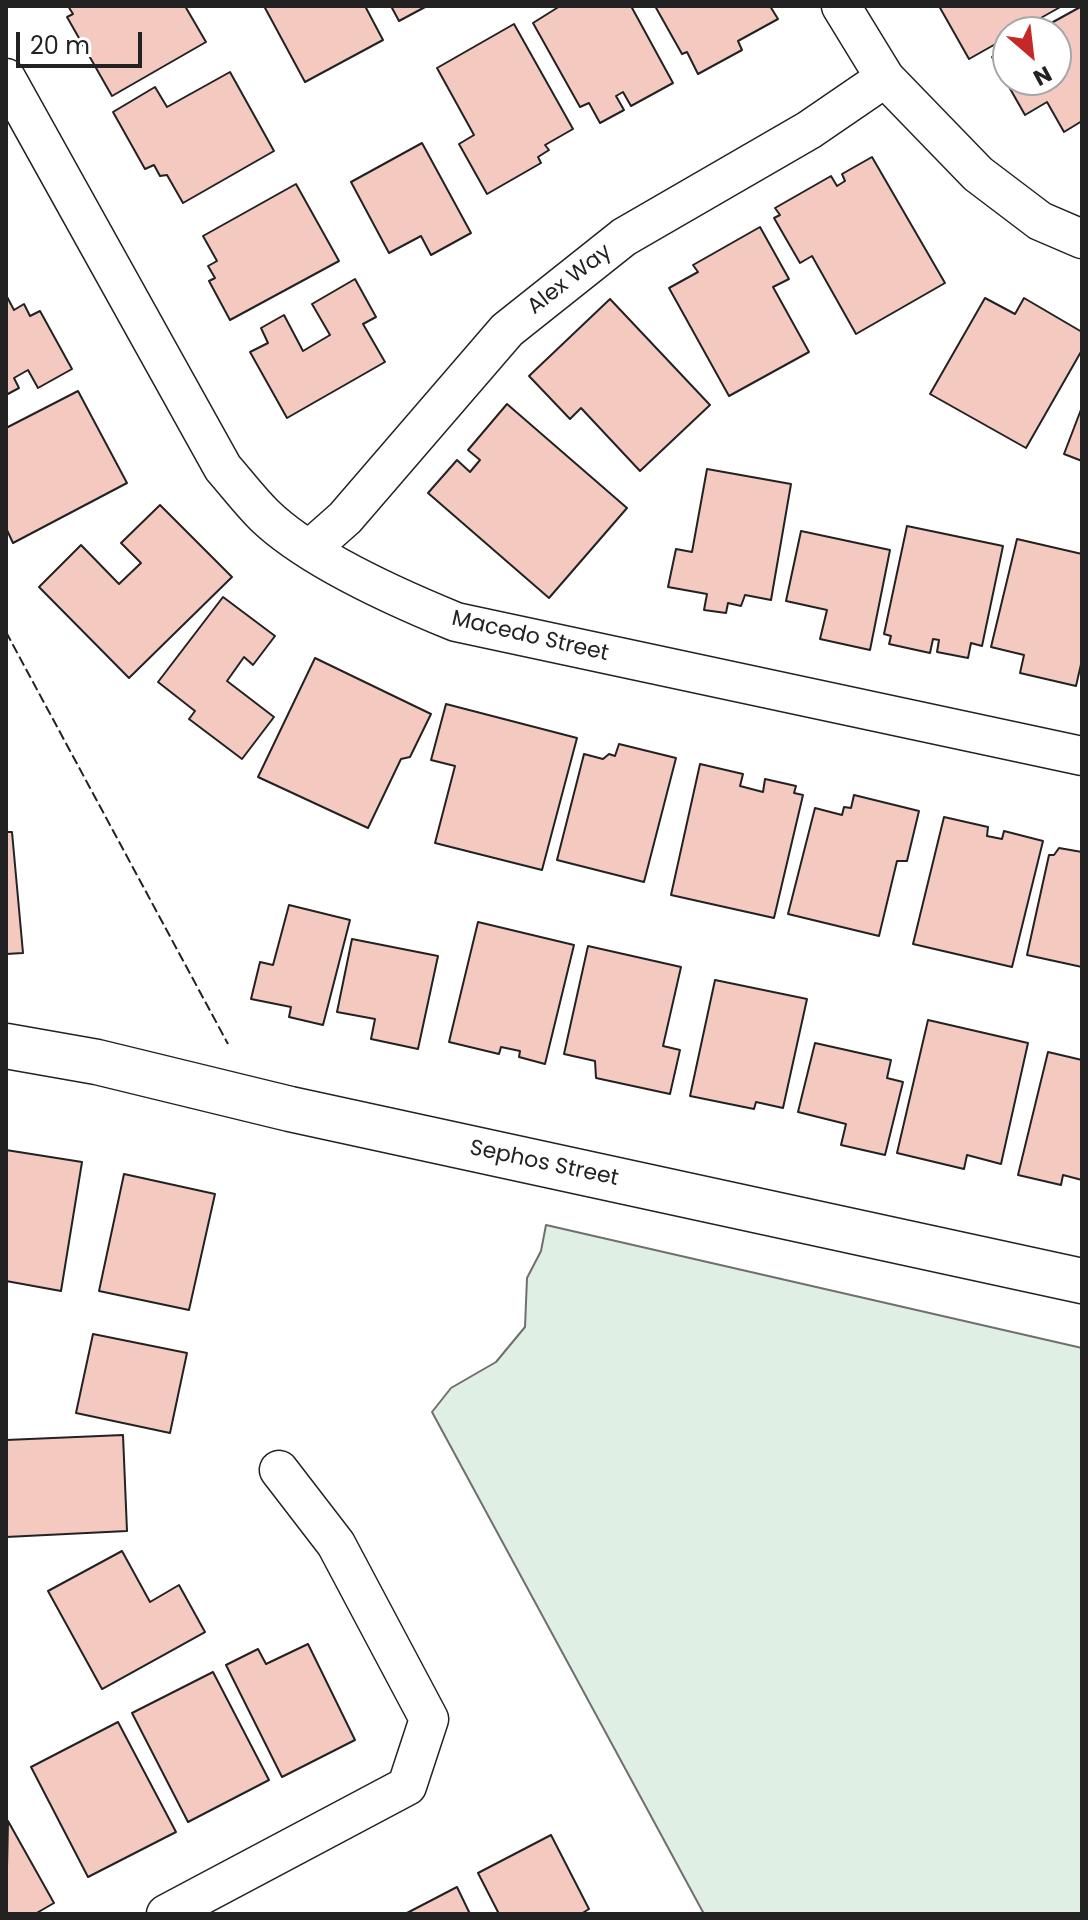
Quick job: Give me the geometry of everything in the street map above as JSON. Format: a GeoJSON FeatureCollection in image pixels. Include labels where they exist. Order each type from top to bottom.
{"type":"FeatureCollection","features":[{"type":"Feature","properties":{"kind":"street"},"geometry":{"type":"LineString","coordinates":[[841,6],[885,78],[978,174],[1040,221],[1082,239]]}},
{"type":"Feature","properties":{"kind":"street","name":"Macedo Street"},"geometry":{"type":"LineString","coordinates":[[6,78],[223,468],[266,516],[310,549],[391,595],[456,622],[1082,756]]}},
{"type":"Feature","properties":{"kind":"street","name":"Alex Way"},"geometry":{"type":"LineString","coordinates":[[310,549],[345,518],[507,330],[624,237],[809,130],[885,78]]}},
{"type":"Feature","properties":{"kind":"street","name":"Sephos Street"},"geometry":{"type":"LineString","coordinates":[[6,1046],[97,1062],[290,1109],[1082,1281]]}},
{"type":"Feature","properties":{"kind":"street"},"geometry":{"type":"LineString","coordinates":[[166,1914],[407,1786],[429,1719],[336,1544],[279,1470]]}},
{"type":"Feature","properties":{"kind":"green space"},"geometry":{"type":"Polygon","coordinates":[[[546,1225],[1082,1348],[1082,1914],[704,1914],[432,1412],[451,1388],[496,1362],[525,1327],[527,1278],[541,1251],[546,1225]]]}},
{"type":"Feature","properties":{"kind":"building"},"geometry":{"type":"Polygon","coordinates":[[[68,6],[185,6],[206,42],[112,96],[67,17],[73,14],[68,6]]]}},
{"type":"Feature","properties":{"kind":"building"},"geometry":{"type":"Polygon","coordinates":[[[264,6],[365,6],[383,40],[305,82],[264,6]]]}},
{"type":"Feature","properties":{"kind":"building"},"geometry":{"type":"Polygon","coordinates":[[[391,6],[427,6],[399,21],[391,6]]]}},
{"type":"Feature","properties":{"kind":"building"},"geometry":{"type":"Polygon","coordinates":[[[560,6],[631,6],[673,83],[631,106],[623,92],[616,96],[624,110],[600,123],[589,103],[580,107],[533,23],[560,6]]]}},
{"type":"Feature","properties":{"kind":"building"},"geometry":{"type":"Polygon","coordinates":[[[655,6],[770,6],[778,19],[738,41],[742,50],[698,74],[687,52],[682,54],[655,6]]]}},
{"type":"Feature","properties":{"kind":"building"},"geometry":{"type":"Polygon","coordinates":[[[939,6],[1062,6],[1044,16],[992,16],[992,46],[969,59],[939,6]]]}},
{"type":"Feature","properties":{"kind":"building"},"geometry":{"type":"Polygon","coordinates":[[[1082,6],[1082,121],[1064,132],[1047,102],[1025,115],[1014,96],[1072,96],[1072,16],[1064,16],[1082,6]]]}},
{"type":"Feature","properties":{"kind":"building"},"geometry":{"type":"Polygon","coordinates":[[[514,24],[573,129],[545,145],[549,150],[538,157],[541,163],[487,194],[459,144],[474,135],[437,68],[514,24]]]}},
{"type":"Feature","properties":{"kind":"building"},"geometry":{"type":"Polygon","coordinates":[[[230,72],[274,151],[183,203],[167,175],[160,176],[154,165],[145,169],[113,112],[155,87],[167,107],[230,72]]]}},
{"type":"Feature","properties":{"kind":"building"},"geometry":{"type":"Polygon","coordinates":[[[422,143],[471,233],[431,255],[421,236],[389,253],[351,182],[422,143]]]}},
{"type":"Feature","properties":{"kind":"building"},"geometry":{"type":"Polygon","coordinates":[[[872,157],[945,283],[856,334],[812,256],[800,263],[774,218],[780,215],[775,208],[831,176],[837,186],[845,181],[842,174],[872,157]]]}},
{"type":"Feature","properties":{"kind":"building"},"geometry":{"type":"Polygon","coordinates":[[[296,184],[339,261],[230,320],[209,281],[215,278],[208,266],[217,261],[203,236],[296,184]]]}},
{"type":"Feature","properties":{"kind":"building"},"geometry":{"type":"Polygon","coordinates":[[[760,227],[789,279],[773,287],[809,352],[729,396],[669,288],[698,272],[693,265],[760,227]]]}},
{"type":"Feature","properties":{"kind":"building"},"geometry":{"type":"Polygon","coordinates":[[[355,279],[376,317],[363,324],[385,362],[287,418],[250,352],[268,343],[261,328],[284,315],[303,351],[330,335],[312,304],[355,279]]]}},
{"type":"Feature","properties":{"kind":"building"},"geometry":{"type":"Polygon","coordinates":[[[6,295],[14,310],[24,304],[30,316],[40,311],[72,369],[38,388],[28,370],[14,378],[19,388],[6,395],[6,295]]]}},
{"type":"Feature","properties":{"kind":"building"},"geometry":{"type":"Polygon","coordinates":[[[985,298],[1015,314],[1024,298],[1082,332],[1082,350],[1026,448],[930,394],[985,298]]]}},
{"type":"Feature","properties":{"kind":"building"},"geometry":{"type":"Polygon","coordinates":[[[610,299],[710,405],[640,471],[581,408],[570,419],[529,376],[610,299]]]}},
{"type":"Feature","properties":{"kind":"building"},"geometry":{"type":"Polygon","coordinates":[[[78,391],[127,483],[13,543],[6,528],[6,428],[78,391]]]}},
{"type":"Feature","properties":{"kind":"building"},"geometry":{"type":"Polygon","coordinates":[[[507,404],[627,508],[549,598],[428,493],[457,460],[470,472],[480,460],[468,450],[507,404]]]}},
{"type":"Feature","properties":{"kind":"building"},"geometry":{"type":"Polygon","coordinates":[[[1082,407],[1082,461],[1064,454],[1082,407]]]}},
{"type":"Feature","properties":{"kind":"building"},"geometry":{"type":"Polygon","coordinates":[[[707,469],[791,484],[771,600],[745,595],[741,606],[728,603],[726,613],[704,610],[707,594],[668,587],[676,549],[692,552],[707,469]]]}},
{"type":"Feature","properties":{"kind":"building"},"geometry":{"type":"Polygon","coordinates":[[[160,505],[232,577],[129,678],[39,587],[81,545],[119,584],[141,563],[121,543],[160,505]]]}},
{"type":"Feature","properties":{"kind":"building"},"geometry":{"type":"Polygon","coordinates":[[[907,526],[1003,546],[982,646],[971,643],[968,658],[937,652],[939,640],[933,639],[930,653],[889,644],[891,636],[884,634],[907,526]]]}},
{"type":"Feature","properties":{"kind":"building"},"geometry":{"type":"Polygon","coordinates":[[[801,531],[890,550],[870,650],[820,639],[827,610],[786,601],[801,531]]]}},
{"type":"Feature","properties":{"kind":"building"},"geometry":{"type":"Polygon","coordinates":[[[1017,539],[1082,554],[1082,660],[1076,686],[1020,673],[1024,655],[991,647],[1017,539]]]}},
{"type":"Feature","properties":{"kind":"building"},"geometry":{"type":"Polygon","coordinates":[[[223,597],[275,636],[253,665],[244,657],[227,681],[274,717],[242,759],[189,719],[195,711],[158,682],[223,597]]]}},
{"type":"Feature","properties":{"kind":"building"},"geometry":{"type":"Polygon","coordinates":[[[315,658],[431,714],[410,757],[401,759],[368,828],[258,777],[315,658]]]}},
{"type":"Feature","properties":{"kind":"building"},"geometry":{"type":"Polygon","coordinates":[[[446,704],[577,738],[542,870],[435,843],[455,766],[431,760],[446,704]]]}},
{"type":"Feature","properties":{"kind":"building"},"geometry":{"type":"Polygon","coordinates":[[[619,744],[676,758],[644,882],[557,860],[584,754],[603,759],[609,754],[615,756],[619,744]]]}},
{"type":"Feature","properties":{"kind":"building"},"geometry":{"type":"Polygon","coordinates":[[[700,764],[743,774],[740,786],[763,792],[765,779],[796,786],[794,793],[803,795],[774,918],[671,895],[700,764]]]}},
{"type":"Feature","properties":{"kind":"building"},"geometry":{"type":"Polygon","coordinates":[[[854,795],[919,811],[907,861],[897,861],[879,936],[788,914],[815,808],[842,815],[844,807],[851,808],[854,795]]]}},
{"type":"Feature","properties":{"kind":"building"},"geometry":{"type":"Polygon","coordinates":[[[944,817],[988,827],[987,836],[1002,839],[1004,831],[1043,841],[1012,967],[913,944],[944,817]]]}},
{"type":"Feature","properties":{"kind":"building"},"geometry":{"type":"Polygon","coordinates":[[[6,832],[12,832],[23,953],[6,954],[6,832]]]}},
{"type":"Feature","properties":{"kind":"building"},"geometry":{"type":"Polygon","coordinates":[[[1059,848],[1082,852],[1082,967],[1027,955],[1049,855],[1054,855],[1059,848]]]}},
{"type":"Feature","properties":{"kind":"building"},"geometry":{"type":"Polygon","coordinates":[[[289,905],[350,920],[323,1025],[289,1017],[291,1007],[251,999],[260,962],[273,965],[289,905]]]}},
{"type":"Feature","properties":{"kind":"building"},"geometry":{"type":"Polygon","coordinates":[[[478,922],[574,945],[545,1064],[519,1057],[520,1051],[501,1047],[499,1054],[449,1042],[478,922]]]}},
{"type":"Feature","properties":{"kind":"building"},"geometry":{"type":"Polygon","coordinates":[[[352,939],[438,956],[418,1049],[371,1039],[375,1019],[337,1012],[352,939]]]}},
{"type":"Feature","properties":{"kind":"building"},"geometry":{"type":"Polygon","coordinates":[[[588,946],[681,967],[663,1046],[680,1050],[670,1094],[596,1078],[595,1061],[564,1054],[588,946]]]}},
{"type":"Feature","properties":{"kind":"building"},"geometry":{"type":"Polygon","coordinates":[[[715,980],[807,999],[783,1108],[756,1102],[754,1109],[690,1096],[715,980]]]}},
{"type":"Feature","properties":{"kind":"building"},"geometry":{"type":"Polygon","coordinates":[[[928,1020],[1028,1043],[1001,1164],[967,1155],[964,1169],[897,1153],[928,1020]]]}},
{"type":"Feature","properties":{"kind":"building"},"geometry":{"type":"Polygon","coordinates":[[[815,1043],[891,1060],[887,1078],[903,1082],[885,1155],[841,1145],[846,1124],[798,1112],[815,1043]]]}},
{"type":"Feature","properties":{"kind":"building"},"geometry":{"type":"Polygon","coordinates":[[[1048,1052],[1082,1060],[1082,1180],[1063,1175],[1061,1185],[1018,1175],[1048,1052]]]}},
{"type":"Feature","properties":{"kind":"building"},"geometry":{"type":"Polygon","coordinates":[[[6,1150],[82,1162],[61,1291],[6,1281],[6,1150]]]}},
{"type":"Feature","properties":{"kind":"building"},"geometry":{"type":"Polygon","coordinates":[[[124,1174],[215,1194],[189,1310],[99,1291],[124,1174]]]}},
{"type":"Feature","properties":{"kind":"building"},"geometry":{"type":"Polygon","coordinates":[[[93,1334],[187,1353],[170,1433],[76,1413],[93,1334]]]}},
{"type":"Feature","properties":{"kind":"building"},"geometry":{"type":"Polygon","coordinates":[[[123,1435],[127,1531],[6,1537],[6,1440],[123,1435]]]}},
{"type":"Feature","properties":{"kind":"building"},"geometry":{"type":"Polygon","coordinates":[[[122,1551],[150,1602],[179,1585],[205,1632],[102,1689],[48,1591],[122,1551]]]}},
{"type":"Feature","properties":{"kind":"building"},"geometry":{"type":"Polygon","coordinates":[[[308,1644],[355,1740],[282,1777],[226,1665],[258,1649],[266,1664],[308,1644]]]}},
{"type":"Feature","properties":{"kind":"building"},"geometry":{"type":"Polygon","coordinates":[[[213,1672],[269,1780],[188,1822],[132,1713],[213,1672]]]}},
{"type":"Feature","properties":{"kind":"building"},"geometry":{"type":"Polygon","coordinates":[[[118,1722],[176,1832],[88,1877],[31,1767],[118,1722]]]}},
{"type":"Feature","properties":{"kind":"building"},"geometry":{"type":"Polygon","coordinates":[[[8,1821],[54,1903],[35,1914],[6,1914],[8,1821]]]}},
{"type":"Feature","properties":{"kind":"building"},"geometry":{"type":"Polygon","coordinates":[[[551,1835],[589,1909],[581,1914],[499,1914],[478,1873],[551,1835]]]}},
{"type":"Feature","properties":{"kind":"building"},"geometry":{"type":"Polygon","coordinates":[[[457,1887],[470,1914],[405,1914],[457,1887]]]}},
{"type":"Feature","properties":{"kind":"fence"},"geometry":{"type":"LineString","coordinates":[[6,632],[228,1044]]}}]}
